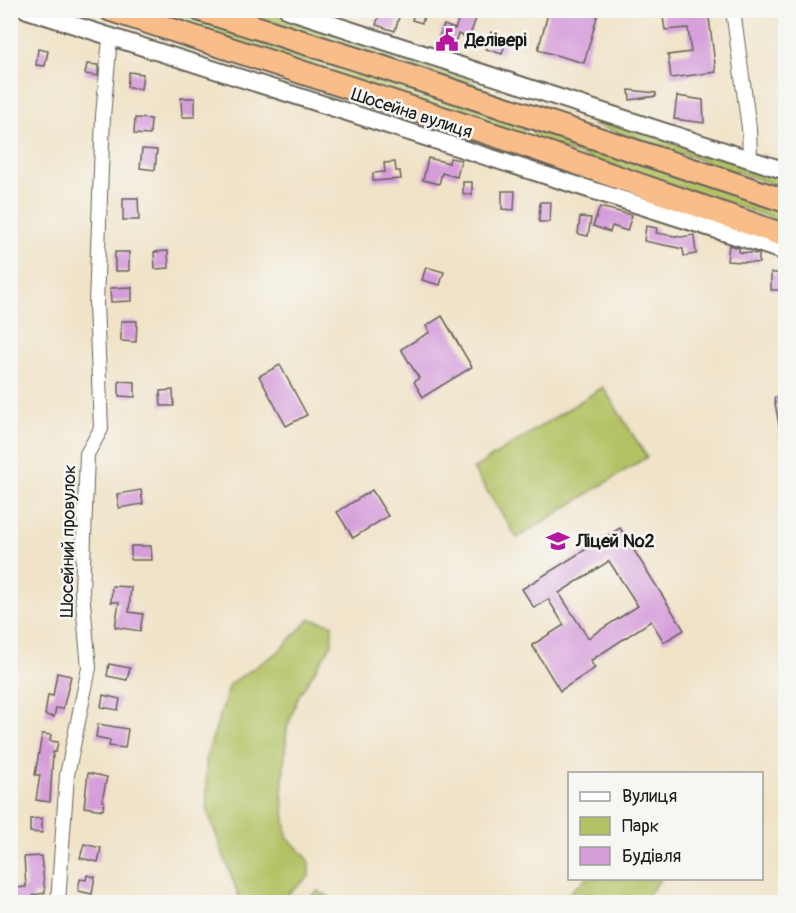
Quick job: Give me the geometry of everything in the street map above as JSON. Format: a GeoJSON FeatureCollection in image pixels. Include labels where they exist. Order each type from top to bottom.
{"type":"FeatureCollection","features":[{"type":"Feature","properties":{"kind":"highway"},"geometry":{"type":"LineString","coordinates":[[111,10],[525,145],[786,236]]}},
{"type":"Feature","properties":{"kind":"highway"},"geometry":{"type":"LineString","coordinates":[[201,10],[786,201]]}},
{"type":"Feature","properties":{"kind":"street","name":"Шосейна вулиця"},"geometry":{"type":"LineString","coordinates":[[27,10],[786,252]]}},
{"type":"Feature","properties":{"kind":"street"},"geometry":{"type":"LineString","coordinates":[[288,10],[786,171]]}},
{"type":"Feature","properties":{"kind":"street"},"geometry":{"type":"LineString","coordinates":[[733,10],[749,128],[750,158]]}},
{"type":"Feature","properties":{"kind":"street","name":"Шосейний провулок"},"geometry":{"type":"LineString","coordinates":[[58,903],[67,775],[89,668],[82,592],[87,454],[101,429],[96,304],[103,116],[110,38]]}},
{"type":"Feature","properties":{"kind":"green space"},"geometry":{"type":"Polygon","coordinates":[[[130,11],[175,11],[528,122],[522,136],[130,11]]]}},
{"type":"Feature","properties":{"kind":"green space"},"geometry":{"type":"Polygon","coordinates":[[[236,11],[269,11],[463,73],[479,88],[236,11]]]}},
{"type":"Feature","properties":{"kind":"green space"},"geometry":{"type":"Polygon","coordinates":[[[606,120],[785,178],[785,188],[592,124],[606,120]]]}},
{"type":"Feature","properties":{"kind":"green space"},"geometry":{"type":"Polygon","coordinates":[[[536,124],[785,207],[785,222],[530,139],[536,124]]]}},
{"type":"Feature","properties":{"kind":"green space"},"geometry":{"type":"Polygon","coordinates":[[[603,387],[647,457],[517,538],[473,469],[603,387]]]}},
{"type":"Feature","properties":{"kind":"green space"},"geometry":{"type":"Polygon","coordinates":[[[310,619],[332,624],[332,644],[299,695],[287,728],[282,793],[287,837],[309,860],[309,877],[278,902],[241,902],[207,810],[206,758],[230,684],[278,652],[310,619]]]}},
{"type":"Feature","properties":{"kind":"green space"},"geometry":{"type":"Polygon","coordinates":[[[584,880],[660,880],[642,902],[559,902],[584,880]]]}},
{"type":"Feature","properties":{"kind":"green space"},"geometry":{"type":"Polygon","coordinates":[[[318,891],[338,902],[305,902],[318,891]]]}},
{"type":"Feature","properties":{"kind":"building"},"geometry":{"type":"Polygon","coordinates":[[[415,10],[426,10],[422,23],[412,20],[415,10]]]}},
{"type":"Feature","properties":{"kind":"building"},"geometry":{"type":"Polygon","coordinates":[[[462,10],[479,10],[469,38],[458,34],[453,48],[437,42],[444,25],[455,29],[462,10]]]}},
{"type":"Feature","properties":{"kind":"building"},"geometry":{"type":"Polygon","coordinates":[[[549,10],[599,10],[584,63],[538,50],[549,10]]]}},
{"type":"Feature","properties":{"kind":"building"},"geometry":{"type":"Polygon","coordinates":[[[662,10],[708,10],[716,72],[671,78],[668,55],[691,52],[688,28],[665,30],[662,10]]]}},
{"type":"Feature","properties":{"kind":"building"},"geometry":{"type":"Polygon","coordinates":[[[380,11],[399,17],[395,31],[376,25],[380,11]]]}},
{"type":"Feature","properties":{"kind":"building"},"geometry":{"type":"Polygon","coordinates":[[[491,32],[507,38],[502,54],[486,49],[491,32]]]}},
{"type":"Feature","properties":{"kind":"building"},"geometry":{"type":"Polygon","coordinates":[[[38,49],[48,51],[45,66],[36,65],[38,49]]]}},
{"type":"Feature","properties":{"kind":"building"},"geometry":{"type":"Polygon","coordinates":[[[87,64],[98,65],[98,76],[85,74],[87,64]]]}},
{"type":"Feature","properties":{"kind":"building"},"geometry":{"type":"Polygon","coordinates":[[[129,72],[143,74],[141,89],[127,87],[129,72]]]}},
{"type":"Feature","properties":{"kind":"building"},"geometry":{"type":"Polygon","coordinates":[[[629,90],[656,93],[656,96],[630,100],[629,90]]]}},
{"type":"Feature","properties":{"kind":"building"},"geometry":{"type":"Polygon","coordinates":[[[677,96],[703,100],[704,123],[674,119],[677,96]]]}},
{"type":"Feature","properties":{"kind":"building"},"geometry":{"type":"Polygon","coordinates":[[[181,98],[195,98],[195,117],[182,117],[181,98]]]}},
{"type":"Feature","properties":{"kind":"building"},"geometry":{"type":"Polygon","coordinates":[[[135,118],[151,119],[150,135],[134,134],[135,118]]]}},
{"type":"Feature","properties":{"kind":"building"},"geometry":{"type":"Polygon","coordinates":[[[142,149],[157,150],[155,170],[140,168],[142,149]]]}},
{"type":"Feature","properties":{"kind":"building"},"geometry":{"type":"Polygon","coordinates":[[[428,158],[449,163],[450,158],[461,160],[457,177],[442,173],[439,184],[423,180],[428,158]]]}},
{"type":"Feature","properties":{"kind":"building"},"geometry":{"type":"Polygon","coordinates":[[[395,162],[396,171],[400,171],[401,179],[373,181],[373,173],[385,172],[384,163],[395,162]]]}},
{"type":"Feature","properties":{"kind":"building"},"geometry":{"type":"Polygon","coordinates":[[[463,182],[472,182],[472,195],[463,194],[463,182]]]}},
{"type":"Feature","properties":{"kind":"building"},"geometry":{"type":"Polygon","coordinates":[[[502,191],[515,191],[514,210],[502,209],[502,191]]]}},
{"type":"Feature","properties":{"kind":"building"},"geometry":{"type":"Polygon","coordinates":[[[123,198],[138,198],[139,220],[123,220],[123,198]]]}},
{"type":"Feature","properties":{"kind":"building"},"geometry":{"type":"Polygon","coordinates":[[[540,202],[551,202],[550,222],[539,222],[540,202]]]}},
{"type":"Feature","properties":{"kind":"building"},"geometry":{"type":"Polygon","coordinates":[[[600,207],[632,215],[627,231],[612,226],[610,232],[593,226],[600,207]]]}},
{"type":"Feature","properties":{"kind":"building"},"geometry":{"type":"Polygon","coordinates":[[[580,217],[591,218],[588,236],[578,234],[580,217]]]}},
{"type":"Feature","properties":{"kind":"building"},"geometry":{"type":"Polygon","coordinates":[[[646,226],[657,228],[656,233],[681,237],[694,235],[696,254],[684,256],[683,249],[644,241],[646,226]]]}},
{"type":"Feature","properties":{"kind":"building"},"geometry":{"type":"Polygon","coordinates":[[[729,245],[739,248],[739,252],[759,254],[759,263],[727,261],[729,245]]]}},
{"type":"Feature","properties":{"kind":"building"},"geometry":{"type":"Polygon","coordinates":[[[168,251],[169,268],[155,269],[154,252],[168,251]]]}},
{"type":"Feature","properties":{"kind":"building"},"geometry":{"type":"Polygon","coordinates":[[[115,252],[129,252],[129,271],[115,271],[115,252]]]}},
{"type":"Feature","properties":{"kind":"building"},"geometry":{"type":"Polygon","coordinates":[[[426,267],[444,272],[440,285],[422,280],[426,267]]]}},
{"type":"Feature","properties":{"kind":"building"},"geometry":{"type":"Polygon","coordinates":[[[771,273],[782,273],[782,290],[771,290],[771,273]]]}},
{"type":"Feature","properties":{"kind":"building"},"geometry":{"type":"Polygon","coordinates":[[[132,287],[132,301],[111,302],[110,288],[132,287]]]}},
{"type":"Feature","properties":{"kind":"building"},"geometry":{"type":"Polygon","coordinates":[[[442,316],[472,367],[423,397],[414,382],[419,378],[401,349],[430,332],[426,326],[442,316]]]}},
{"type":"Feature","properties":{"kind":"building"},"geometry":{"type":"Polygon","coordinates":[[[121,321],[137,321],[136,342],[121,341],[121,321]]]}},
{"type":"Feature","properties":{"kind":"building"},"geometry":{"type":"Polygon","coordinates":[[[280,365],[307,415],[286,426],[259,376],[280,365]]]}},
{"type":"Feature","properties":{"kind":"building"},"geometry":{"type":"Polygon","coordinates":[[[119,381],[135,382],[135,397],[119,396],[119,381]]]}},
{"type":"Feature","properties":{"kind":"building"},"geometry":{"type":"Polygon","coordinates":[[[173,390],[174,406],[161,406],[160,391],[173,390]]]}},
{"type":"Feature","properties":{"kind":"building"},"geometry":{"type":"Polygon","coordinates":[[[786,396],[786,434],[781,435],[774,398],[786,396]]]}},
{"type":"Feature","properties":{"kind":"building"},"geometry":{"type":"Polygon","coordinates":[[[141,490],[143,504],[119,508],[117,494],[141,490]]]}},
{"type":"Feature","properties":{"kind":"building"},"geometry":{"type":"Polygon","coordinates":[[[372,490],[388,516],[353,538],[337,512],[372,490]]]}},
{"type":"Feature","properties":{"kind":"building"},"geometry":{"type":"Polygon","coordinates":[[[620,528],[684,630],[664,642],[651,621],[590,661],[595,668],[560,691],[532,645],[564,625],[548,599],[534,608],[522,589],[620,528]],[[609,561],[559,593],[588,638],[638,606],[609,561]]]}},
{"type":"Feature","properties":{"kind":"building"},"geometry":{"type":"Polygon","coordinates":[[[131,546],[151,546],[152,560],[131,560],[131,546]]]}},
{"type":"Feature","properties":{"kind":"building"},"geometry":{"type":"Polygon","coordinates":[[[112,586],[131,587],[129,612],[143,614],[140,631],[115,627],[119,602],[111,602],[112,586]]]}},
{"type":"Feature","properties":{"kind":"building"},"geometry":{"type":"Polygon","coordinates":[[[109,664],[130,668],[127,680],[107,676],[109,664]]]}},
{"type":"Feature","properties":{"kind":"building"},"geometry":{"type":"Polygon","coordinates":[[[57,673],[71,676],[63,709],[56,708],[54,717],[45,715],[48,695],[53,696],[57,673]]]}},
{"type":"Feature","properties":{"kind":"building"},"geometry":{"type":"Polygon","coordinates":[[[103,695],[120,699],[118,710],[101,707],[103,695]]]}},
{"type":"Feature","properties":{"kind":"building"},"geometry":{"type":"Polygon","coordinates":[[[98,724],[128,729],[125,748],[109,746],[110,740],[96,737],[98,724]]]}},
{"type":"Feature","properties":{"kind":"building"},"geometry":{"type":"Polygon","coordinates":[[[42,734],[51,735],[50,741],[58,742],[56,752],[53,752],[50,802],[36,800],[40,775],[35,775],[42,734]]]}},
{"type":"Feature","properties":{"kind":"building"},"geometry":{"type":"Polygon","coordinates":[[[88,773],[107,777],[102,801],[104,801],[103,810],[84,807],[88,773]]]}},
{"type":"Feature","properties":{"kind":"building"},"geometry":{"type":"Polygon","coordinates":[[[42,818],[42,833],[30,832],[30,819],[42,818]]]}},
{"type":"Feature","properties":{"kind":"building"},"geometry":{"type":"Polygon","coordinates":[[[84,844],[101,848],[98,862],[80,858],[84,844]]]}},
{"type":"Feature","properties":{"kind":"building"},"geometry":{"type":"Polygon","coordinates":[[[41,856],[45,893],[33,895],[34,902],[10,903],[10,892],[13,892],[14,888],[26,887],[24,857],[41,856]]]}},
{"type":"Feature","properties":{"kind":"building"},"geometry":{"type":"Polygon","coordinates":[[[87,875],[95,877],[92,894],[78,891],[80,879],[86,880],[87,875]]]}},
{"type":"Feature","properties":{"kind":"place","name":"Делівері"},"geometry":{"type":"Point","coordinates":[447,40]}},
{"type":"Feature","properties":{"kind":"place","name":"Ліцей №2"},"geometry":{"type":"Point","coordinates":[558,541]}}]}
